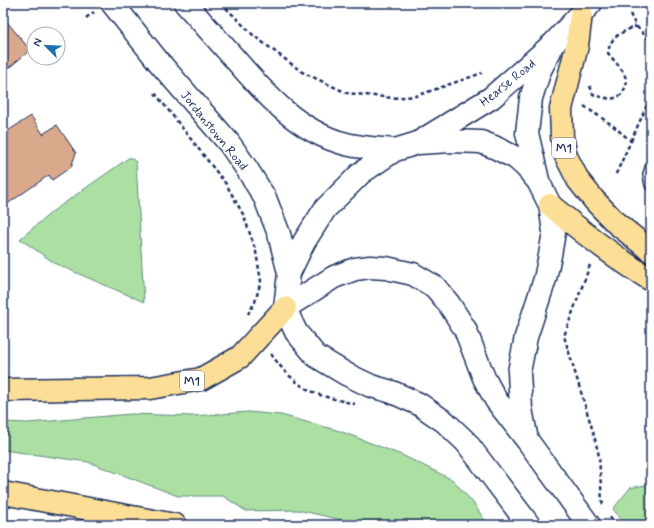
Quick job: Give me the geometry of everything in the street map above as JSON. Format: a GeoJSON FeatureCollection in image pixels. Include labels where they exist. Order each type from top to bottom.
{"type":"FeatureCollection","features":[{"type":"Feature","properties":{"kind":"highway","name":"M1"},"geometry":{"type":"LineString","coordinates":[[586,9],[561,109],[562,137],[566,156],[578,180],[594,200],[616,223],[651,251]]}},
{"type":"Feature","properties":{"kind":"highway"},"geometry":{"type":"LineString","coordinates":[[550,205],[619,260],[651,280]]}},
{"type":"Feature","properties":{"kind":"highway","name":"M1"},"geometry":{"type":"LineString","coordinates":[[3,390],[150,388],[201,379],[240,357],[285,308]]}},
{"type":"Feature","properties":{"kind":"highway"},"geometry":{"type":"LineString","coordinates":[[3,493],[175,525]]}},
{"type":"Feature","properties":{"kind":"main road","name":"Jordanstown Road"},"geometry":{"type":"LineString","coordinates":[[112,3],[158,61],[229,144],[247,170],[265,198],[279,234],[289,273]]}},
{"type":"Feature","properties":{"kind":"main road"},"geometry":{"type":"LineString","coordinates":[[185,3],[280,109],[303,125],[328,138],[362,148],[395,150]]}},
{"type":"Feature","properties":{"kind":"main road","name":"Hearse Road"},"geometry":{"type":"LineString","coordinates":[[418,143],[491,98],[554,43],[586,9]]}},
{"type":"Feature","properties":{"kind":"main road","name":"Hearse Road"},"geometry":{"type":"LineString","coordinates":[[538,181],[527,133],[531,98],[540,70],[554,43]]}},
{"type":"Feature","properties":{"kind":"main road"},"geometry":{"type":"LineString","coordinates":[[529,525],[466,442],[445,422],[419,404],[392,392],[365,383],[346,374],[316,356],[296,332],[285,308],[289,273],[304,242],[325,209],[361,173],[395,150],[418,143],[450,140],[481,142],[516,158],[538,181],[550,205],[554,232],[545,279],[526,337],[519,372],[521,409],[527,440],[584,518]]}},
{"type":"Feature","properties":{"kind":"main road","name":"M1"},"geometry":{"type":"LineString","coordinates":[[285,308],[334,277],[355,270],[370,267],[386,268],[413,274],[435,287],[449,304],[464,329],[484,378],[496,400],[527,440]]}},
{"type":"Feature","properties":{"kind":"lane"},"geometry":{"type":"LineString","coordinates":[[651,168],[649,174],[651,185]]}},
{"type":"Feature","properties":{"kind":"path"},"geometry":{"type":"LineString","coordinates":[[221,3],[254,35],[302,72],[347,93],[392,98],[416,96],[482,73]]}},
{"type":"Feature","properties":{"kind":"path"},"geometry":{"type":"LineString","coordinates":[[630,14],[636,26],[651,42]]}},
{"type":"Feature","properties":{"kind":"path"},"geometry":{"type":"LineString","coordinates":[[590,84],[593,94],[603,98],[617,98],[623,93],[626,86],[626,78],[622,70],[608,54],[609,45],[616,37],[636,26]]}},
{"type":"Feature","properties":{"kind":"path"},"geometry":{"type":"LineString","coordinates":[[615,176],[651,96]]}},
{"type":"Feature","properties":{"kind":"path"},"geometry":{"type":"LineString","coordinates":[[583,106],[612,125],[631,141]]}},
{"type":"Feature","properties":{"kind":"path"},"geometry":{"type":"LineString","coordinates":[[591,263],[564,336],[598,449],[602,501],[604,507]]}},
{"type":"Feature","properties":{"kind":"path"},"geometry":{"type":"LineString","coordinates":[[607,512],[616,525]]}},
{"type":"Feature","properties":{"kind":"green space"},"geometry":{"type":"Polygon","coordinates":[[[130,157],[136,162],[144,302],[56,264],[20,239],[53,211],[130,157]]]}},
{"type":"Feature","properties":{"kind":"green space"},"geometry":{"type":"Polygon","coordinates":[[[249,412],[281,415],[340,431],[404,456],[453,480],[474,504],[488,525],[372,525],[355,523],[298,510],[246,511],[223,496],[178,496],[88,462],[3,450],[3,422],[28,423],[131,414],[192,416],[249,412]]]}},
{"type":"Feature","properties":{"kind":"green space"},"geometry":{"type":"Polygon","coordinates":[[[651,484],[651,525],[625,525],[613,509],[630,488],[651,484]]]}},
{"type":"Feature","properties":{"kind":"building"},"geometry":{"type":"Polygon","coordinates":[[[3,17],[26,45],[26,53],[3,73],[3,17]]]}},
{"type":"Feature","properties":{"kind":"building"},"geometry":{"type":"Polygon","coordinates":[[[31,116],[43,134],[57,125],[76,153],[71,167],[52,180],[49,175],[3,207],[3,134],[31,116]]]}}]}
